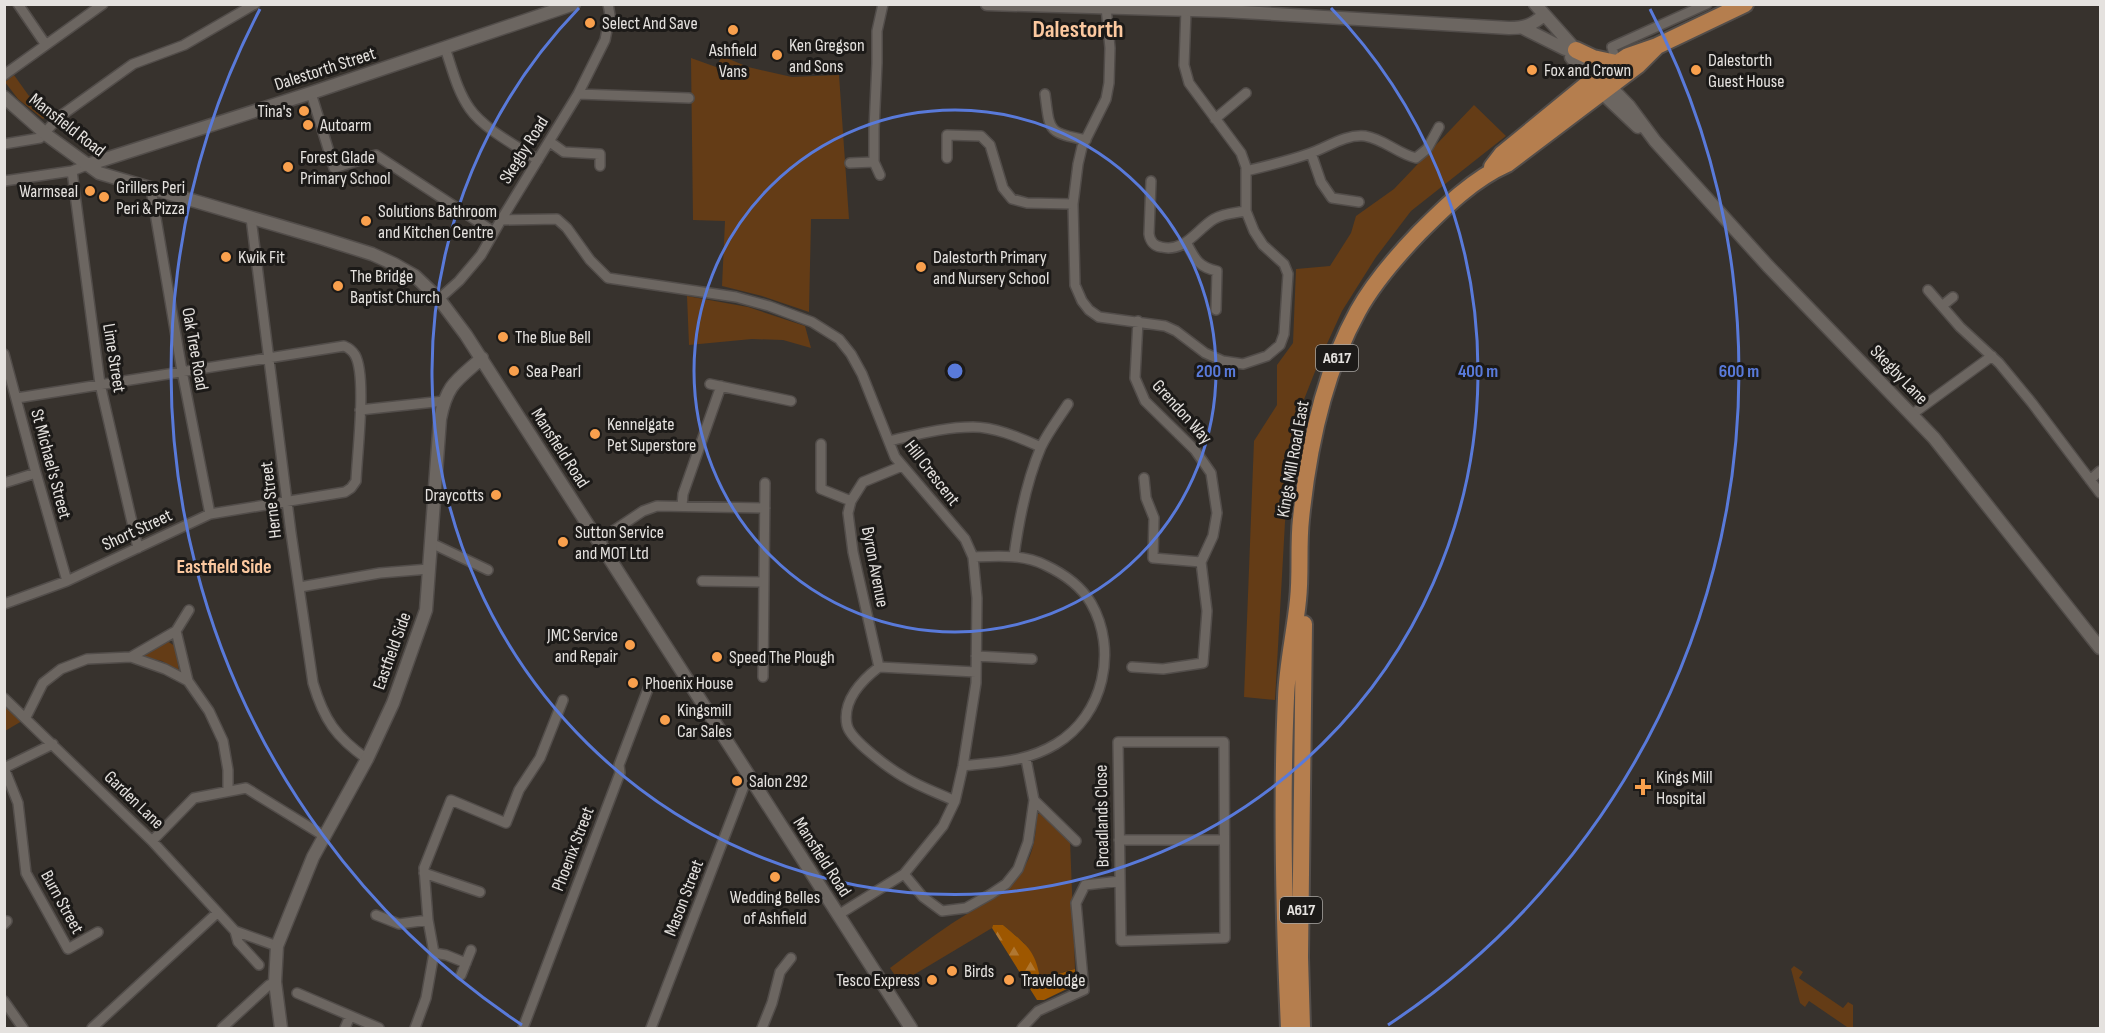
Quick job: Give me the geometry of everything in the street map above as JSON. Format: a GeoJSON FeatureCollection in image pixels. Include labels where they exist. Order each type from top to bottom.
{"type":"FeatureCollection","features":[{"type":"Feature","properties":{"kind":"highway","name":"A617"},"geometry":{"type":"LineString","coordinates":[[1600,83],[1616,63],[1628,56],[1657,46],[1723,9],[1745,4]]}},
{"type":"Feature","properties":{"kind":"highway","name":"A617"},"geometry":{"type":"LineString","coordinates":[[1600,83],[1638,65],[1657,46]]}},
{"type":"Feature","properties":{"kind":"highway"},"geometry":{"type":"LineString","coordinates":[[1570,49],[1593,58],[1616,63]]}},
{"type":"Feature","properties":{"kind":"highway","name":"Kings Mill Road East"},"geometry":{"type":"LineString","coordinates":[[1289,1029],[1284,876],[1286,698],[1298,597],[1301,520],[1311,448],[1336,360],[1358,311],[1391,262],[1442,209],[1488,172],[1507,164],[1600,83]]}},
{"type":"Feature","properties":{"kind":"highway","name":"Kings Mill Road East"},"geometry":{"type":"LineString","coordinates":[[1298,597],[1304,620],[1300,957],[1302,1029]]}},
{"type":"Feature","properties":{"kind":"main road","name":"Dalestorth Street"},"geometry":{"type":"LineString","coordinates":[[87,165],[445,48],[556,7],[574,4]]}},
{"type":"Feature","properties":{"kind":"main road"},"geometry":{"type":"LineString","coordinates":[[987,4],[1186,10],[1225,8],[1523,28],[1570,49]]}},
{"type":"Feature","properties":{"kind":"main road"},"geometry":{"type":"LineString","coordinates":[[1526,4],[1542,17],[1600,83]]}},
{"type":"Feature","properties":{"kind":"main road"},"geometry":{"type":"LineString","coordinates":[[1535,4],[1542,17]]}},
{"type":"Feature","properties":{"kind":"main road"},"geometry":{"type":"LineString","coordinates":[[1523,28],[1533,25],[1542,17]]}},
{"type":"Feature","properties":{"kind":"main road","name":"Skegby Lane"},"geometry":{"type":"LineString","coordinates":[[1600,83],[1629,106],[1655,141],[1768,266],[1911,415],[1959,469],[2100,648]]}},
{"type":"Feature","properties":{"kind":"main road","name":"Mansfield Road"},"geometry":{"type":"LineString","coordinates":[[4,97],[45,134],[99,173],[372,254],[415,276],[439,299],[482,358],[911,1029]]}},
{"type":"Feature","properties":{"kind":"main road","name":"Eastfield Side"},"geometry":{"type":"LineString","coordinates":[[280,1029],[275,982],[277,946],[324,836],[367,759],[393,703],[426,610],[440,419],[444,401],[452,384],[482,358]]}},
{"type":"Feature","properties":{"kind":"street"},"geometry":{"type":"LineString","coordinates":[[18,4],[45,45]]}},
{"type":"Feature","properties":{"kind":"street"},"geometry":{"type":"LineString","coordinates":[[4,75],[103,4]]}},
{"type":"Feature","properties":{"kind":"street"},"geometry":{"type":"LineString","coordinates":[[4,144],[37,140],[59,117],[133,64],[184,45],[255,4]]}},
{"type":"Feature","properties":{"kind":"street","name":"Skegby Road"},"geometry":{"type":"LineString","coordinates":[[439,299],[481,255],[578,94],[605,40],[610,15],[608,4]]}},
{"type":"Feature","properties":{"kind":"street"},"geometry":{"type":"LineString","coordinates":[[880,175],[874,162],[877,31],[883,4]]}},
{"type":"Feature","properties":{"kind":"street"},"geometry":{"type":"LineString","coordinates":[[1616,63],[1612,47],[1707,4]]}},
{"type":"Feature","properties":{"kind":"street"},"geometry":{"type":"LineString","coordinates":[[1106,7],[1110,48],[1109,83],[1106,99],[1086,140],[1078,164],[1073,204],[1075,285],[1082,301],[1099,317],[1165,326],[1176,331],[1205,353],[1223,361],[1243,364],[1267,356],[1280,345],[1284,334],[1288,274],[1284,264],[1263,245],[1246,211],[1246,171],[1240,153],[1189,83],[1184,65],[1186,10]]}},
{"type":"Feature","properties":{"kind":"street"},"geometry":{"type":"LineString","coordinates":[[445,48],[462,96],[471,110],[483,122],[538,160]]}},
{"type":"Feature","properties":{"kind":"street"},"geometry":{"type":"LineString","coordinates":[[311,93],[334,168],[375,155],[495,232]]}},
{"type":"Feature","properties":{"kind":"street"},"geometry":{"type":"LineString","coordinates":[[1045,93],[1048,121],[1054,131],[1058,134],[1086,140]]}},
{"type":"Feature","properties":{"kind":"street"},"geometry":{"type":"LineString","coordinates":[[1215,119],[1246,93]]}},
{"type":"Feature","properties":{"kind":"street"},"geometry":{"type":"LineString","coordinates":[[578,94],[689,98]]}},
{"type":"Feature","properties":{"kind":"street"},"geometry":{"type":"LineString","coordinates":[[1246,171],[1311,153],[1349,137],[1365,136],[1416,158],[1427,149],[1438,128]]}},
{"type":"Feature","properties":{"kind":"street"},"geometry":{"type":"LineString","coordinates":[[947,158],[947,135],[981,136],[990,145],[1003,188],[1012,199],[1027,203],[1073,204]]}},
{"type":"Feature","properties":{"kind":"street"},"geometry":{"type":"LineString","coordinates":[[550,142],[564,152],[600,154],[600,166]]}},
{"type":"Feature","properties":{"kind":"street"},"geometry":{"type":"LineString","coordinates":[[1311,153],[1321,182],[1332,198],[1359,202]]}},
{"type":"Feature","properties":{"kind":"street"},"geometry":{"type":"LineString","coordinates":[[850,163],[874,162]]}},
{"type":"Feature","properties":{"kind":"street"},"geometry":{"type":"LineString","coordinates":[[4,181],[72,171],[87,165]]}},
{"type":"Feature","properties":{"kind":"street","name":"Lime Street"},"geometry":{"type":"LineString","coordinates":[[72,171],[100,384],[138,548]]}},
{"type":"Feature","properties":{"kind":"street"},"geometry":{"type":"LineString","coordinates":[[1151,181],[1150,240],[1157,247],[1166,248],[1186,242],[1215,218],[1224,214],[1246,211]]}},
{"type":"Feature","properties":{"kind":"street","name":"Oak Tree Road"},"geometry":{"type":"LineString","coordinates":[[151,189],[182,371],[210,514]]}},
{"type":"Feature","properties":{"kind":"street","name":"Herne Street"},"geometry":{"type":"LineString","coordinates":[[251,218],[313,683],[320,707],[345,743],[367,759]]}},
{"type":"Feature","properties":{"kind":"street","name":"Hill Crescent"},"geometry":{"type":"LineString","coordinates":[[501,220],[557,219],[567,228],[590,260],[608,278],[736,297],[769,306],[823,328],[839,339],[851,354],[862,374],[895,457],[965,539],[973,556],[977,598],[976,672],[972,720],[955,801],[943,826],[904,874],[838,915]]}},
{"type":"Feature","properties":{"kind":"street"},"geometry":{"type":"LineString","coordinates":[[1186,242],[1197,262],[1204,269],[1217,271],[1216,310]]}},
{"type":"Feature","properties":{"kind":"street"},"geometry":{"type":"LineString","coordinates":[[1928,290],[1960,327],[1992,356],[2032,403],[2100,493]]}},
{"type":"Feature","properties":{"kind":"street"},"geometry":{"type":"LineString","coordinates":[[1942,306],[1953,297]]}},
{"type":"Feature","properties":{"kind":"street","name":"Grendon Way"},"geometry":{"type":"LineString","coordinates":[[1138,321],[1135,378],[1141,393],[1159,416],[1195,450],[1211,473],[1217,513],[1213,536],[1201,562]]}},
{"type":"Feature","properties":{"kind":"street"},"geometry":{"type":"LineString","coordinates":[[17,398],[344,346],[352,349],[358,362],[360,410],[444,401]]}},
{"type":"Feature","properties":{"kind":"street","name":"St Michael's Street"},"geometry":{"type":"LineString","coordinates":[[4,354],[67,581]]}},
{"type":"Feature","properties":{"kind":"street"},"geometry":{"type":"LineString","coordinates":[[1911,415],[1992,356]]}},
{"type":"Feature","properties":{"kind":"street"},"geometry":{"type":"LineString","coordinates":[[710,384],[791,401]]}},
{"type":"Feature","properties":{"kind":"street"},"geometry":{"type":"LineString","coordinates":[[682,506],[683,494],[721,386]]}},
{"type":"Feature","properties":{"kind":"street"},"geometry":{"type":"LineString","coordinates":[[1014,556],[1021,509],[1041,447],[1068,404]]}},
{"type":"Feature","properties":{"kind":"street","name":"Short Street"},"geometry":{"type":"LineString","coordinates":[[4,604],[67,581],[210,514],[345,492],[356,481],[360,410]]}},
{"type":"Feature","properties":{"kind":"street"},"geometry":{"type":"LineString","coordinates":[[889,441],[932,431],[975,427],[1009,434],[1041,447]]}},
{"type":"Feature","properties":{"kind":"street"},"geometry":{"type":"LineString","coordinates":[[821,444],[821,489],[851,501],[863,482],[902,466]]}},
{"type":"Feature","properties":{"kind":"street"},"geometry":{"type":"LineString","coordinates":[[2090,480],[2100,471]]}},
{"type":"Feature","properties":{"kind":"street"},"geometry":{"type":"LineString","coordinates":[[4,483],[36,473]]}},
{"type":"Feature","properties":{"kind":"street"},"geometry":{"type":"LineString","coordinates":[[1132,667],[1163,669],[1203,663],[1207,611],[1201,562],[1153,558],[1154,518],[1146,498],[1144,478]]}},
{"type":"Feature","properties":{"kind":"street"},"geometry":{"type":"LineString","coordinates":[[762,677],[765,483]]}},
{"type":"Feature","properties":{"kind":"street","name":"Byron Avenue"},"geometry":{"type":"LineString","coordinates":[[851,501],[848,513],[852,543],[879,668]]}},
{"type":"Feature","properties":{"kind":"street"},"geometry":{"type":"LineString","coordinates":[[598,541],[644,511],[657,506],[765,508]]}},
{"type":"Feature","properties":{"kind":"street"},"geometry":{"type":"LineString","coordinates":[[430,543],[488,570]]}},
{"type":"Feature","properties":{"kind":"street"},"geometry":{"type":"LineString","coordinates":[[963,766],[1026,759],[1058,743],[1077,726],[1095,701],[1104,675],[1104,647],[1100,623],[1089,601],[1070,580],[1044,564],[1014,556],[973,556]]}},
{"type":"Feature","properties":{"kind":"street"},"geometry":{"type":"LineString","coordinates":[[300,587],[380,573],[429,569]]}},
{"type":"Feature","properties":{"kind":"street"},"geometry":{"type":"LineString","coordinates":[[702,581],[763,582]]}},
{"type":"Feature","properties":{"kind":"street"},"geometry":{"type":"LineString","coordinates":[[131,657],[176,631],[189,610]]}},
{"type":"Feature","properties":{"kind":"street"},"geometry":{"type":"LineString","coordinates":[[176,631],[188,681],[209,711],[223,741],[228,770],[228,790]]}},
{"type":"Feature","properties":{"kind":"street"},"geometry":{"type":"LineString","coordinates":[[976,656],[1032,659]]}},
{"type":"Feature","properties":{"kind":"street"},"geometry":{"type":"LineString","coordinates":[[26,717],[43,683],[61,669],[87,659],[131,657],[165,669],[188,681]]}},
{"type":"Feature","properties":{"kind":"street"},"geometry":{"type":"LineString","coordinates":[[955,801],[904,778],[855,739],[847,727],[846,716],[858,687],[879,668],[976,672]]}},
{"type":"Feature","properties":{"kind":"street","name":"Phoenix Street"},"geometry":{"type":"LineString","coordinates":[[523,1029],[620,773],[619,765],[651,681]]}},
{"type":"Feature","properties":{"kind":"street","name":"Garden Lane"},"geometry":{"type":"LineString","coordinates":[[4,698],[152,841],[235,931],[277,946]]}},
{"type":"Feature","properties":{"kind":"street"},"geometry":{"type":"LineString","coordinates":[[415,1029],[426,998],[434,952],[428,920],[424,867],[451,800],[506,823],[519,790],[540,758],[563,700]]}},
{"type":"Feature","properties":{"kind":"street","name":"Broadlands Close"},"geometry":{"type":"LineString","coordinates":[[1118,742],[1224,742],[1223,840],[1225,938],[1121,941],[1118,742]]}},
{"type":"Feature","properties":{"kind":"street"},"geometry":{"type":"LineString","coordinates":[[4,768],[53,744]]}},
{"type":"Feature","properties":{"kind":"street"},"geometry":{"type":"LineString","coordinates":[[904,874],[923,897],[942,911],[966,908],[1006,884],[1021,863],[1029,842],[1034,800],[1026,759]]}},
{"type":"Feature","properties":{"kind":"street","name":"Burn Street"},"geometry":{"type":"LineString","coordinates":[[4,768],[18,803],[26,873],[68,949],[98,932]]}},
{"type":"Feature","properties":{"kind":"street","name":"Mason Street"},"geometry":{"type":"LineString","coordinates":[[651,1029],[744,786],[750,780]]}},
{"type":"Feature","properties":{"kind":"street"},"geometry":{"type":"LineString","coordinates":[[152,841],[194,798],[246,788],[324,836]]}},
{"type":"Feature","properties":{"kind":"street"},"geometry":{"type":"LineString","coordinates":[[1034,800],[1076,841]]}},
{"type":"Feature","properties":{"kind":"street"},"geometry":{"type":"LineString","coordinates":[[1119,840],[1223,840]]}},
{"type":"Feature","properties":{"kind":"street"},"geometry":{"type":"LineString","coordinates":[[424,873],[480,891]]}},
{"type":"Feature","properties":{"kind":"street"},"geometry":{"type":"LineString","coordinates":[[1022,1029],[1038,1011],[1084,990],[1076,903],[1084,885],[1120,881]]}},
{"type":"Feature","properties":{"kind":"street"},"geometry":{"type":"LineString","coordinates":[[92,1029],[217,913]]}},
{"type":"Feature","properties":{"kind":"street"},"geometry":{"type":"LineString","coordinates":[[376,915],[399,924],[428,920]]}},
{"type":"Feature","properties":{"kind":"street","name":"Garden Lane"},"geometry":{"type":"LineString","coordinates":[[235,931],[238,942],[259,965]]}},
{"type":"Feature","properties":{"kind":"street"},"geometry":{"type":"LineString","coordinates":[[461,975],[471,950]]}},
{"type":"Feature","properties":{"kind":"street"},"geometry":{"type":"LineString","coordinates":[[434,952],[466,963]]}},
{"type":"Feature","properties":{"kind":"street"},"geometry":{"type":"LineString","coordinates":[[762,1029],[780,972],[791,958]]}},
{"type":"Feature","properties":{"kind":"street"},"geometry":{"type":"LineString","coordinates":[[222,1029],[275,982]]}},
{"type":"Feature","properties":{"kind":"street"},"geometry":{"type":"LineString","coordinates":[[297,993],[379,1029]]}},
{"type":"Feature","properties":{"kind":"street"},"geometry":{"type":"LineString","coordinates":[[4,1001],[23,1029]]}},
{"type":"Feature","properties":{"kind":"street"},"geometry":{"type":"LineString","coordinates":[[345,1029],[350,1016]]}},
{"type":"Feature","properties":{"kind":"shaded area"},"geometry":{"type":"Polygon","coordinates":[[[722,56],[748,67],[792,77],[839,75],[849,219],[811,219],[809,312],[762,296],[722,286],[725,221],[693,220],[691,58],[716,67],[722,56]]]}},
{"type":"Feature","properties":{"kind":"shaded area"},"geometry":{"type":"Polygon","coordinates":[[[14,75],[47,116],[43,119],[18,99],[5,82],[14,75]]]}},
{"type":"Feature","properties":{"kind":"shaded area"},"geometry":{"type":"Polygon","coordinates":[[[1474,105],[1506,136],[1411,211],[1376,257],[1342,311],[1303,402],[1285,522],[1275,700],[1244,697],[1254,441],[1277,405],[1277,365],[1293,343],[1296,269],[1330,266],[1351,233],[1356,216],[1394,189],[1474,105]]]}},
{"type":"Feature","properties":{"kind":"shaded area"},"geometry":{"type":"Polygon","coordinates":[[[687,296],[748,307],[805,326],[811,348],[783,340],[752,339],[689,345],[687,296]]]}},
{"type":"Feature","properties":{"kind":"shaded area"},"geometry":{"type":"Polygon","coordinates":[[[167,641],[175,646],[179,671],[162,661],[141,656],[167,641]]]}},
{"type":"Feature","properties":{"kind":"shaded area"},"geometry":{"type":"Polygon","coordinates":[[[4,706],[22,721],[5,731],[4,731],[4,706]]]}},
{"type":"Feature","properties":{"kind":"shaded area"},"geometry":{"type":"Polygon","coordinates":[[[1043,813],[1070,840],[1075,969],[1040,979],[1024,943],[1003,925],[993,925],[992,928],[900,983],[890,968],[943,929],[988,901],[1020,873],[1033,846],[1037,814],[1043,813]]]}},
{"type":"Feature","properties":{"kind":"shaded area"},"geometry":{"type":"Polygon","coordinates":[[[1794,966],[1803,972],[1799,978],[1843,1008],[1848,1002],[1853,1005],[1853,1028],[1846,1028],[1809,1001],[1805,1007],[1800,1003],[1791,969],[1794,966]]]}},
{"type":"Feature","properties":{"kind":"green space"},"geometry":{"type":"Polygon","coordinates":[[[993,925],[1003,925],[1028,948],[1035,960],[1040,978],[1075,969],[1075,985],[1044,1000],[1037,1000],[992,928],[993,925]]]}},
{"type":"Feature","properties":{"kind":"place","name":"Select And Save"},"geometry":{"type":"Point","coordinates":[590,23]}},
{"type":"Feature","properties":{"kind":"place","name":"Ashfield Vans"},"geometry":{"type":"Point","coordinates":[733,30]}},
{"type":"Feature","properties":{"kind":"place","name":"Ken Gregson and Sons"},"geometry":{"type":"Point","coordinates":[777,55]}},
{"type":"Feature","properties":{"kind":"place","name":"Fox and Crown"},"geometry":{"type":"Point","coordinates":[1532,70]}},
{"type":"Feature","properties":{"kind":"place","name":"Dalestorth Guest House"},"geometry":{"type":"Point","coordinates":[1696,70]}},
{"type":"Feature","properties":{"kind":"place","name":"Tina's"},"geometry":{"type":"Point","coordinates":[304,111]}},
{"type":"Feature","properties":{"kind":"place","name":"Autoarm"},"geometry":{"type":"Point","coordinates":[308,125]}},
{"type":"Feature","properties":{"kind":"place","name":"Forest Glade Primary School"},"geometry":{"type":"Point","coordinates":[288,167]}},
{"type":"Feature","properties":{"kind":"place","name":"Warmseal"},"geometry":{"type":"Point","coordinates":[90,191]}},
{"type":"Feature","properties":{"kind":"place","name":"Grillers Peri Peri & Pizza"},"geometry":{"type":"Point","coordinates":[104,197]}},
{"type":"Feature","properties":{"kind":"place","name":"Solutions Bathroom and Kitchen Centre"},"geometry":{"type":"Point","coordinates":[366,221]}},
{"type":"Feature","properties":{"kind":"place","name":"Kwik Fit"},"geometry":{"type":"Point","coordinates":[226,257]}},
{"type":"Feature","properties":{"kind":"place","name":"Dalestorth Primary and Nursery School"},"geometry":{"type":"Point","coordinates":[921,267]}},
{"type":"Feature","properties":{"kind":"place","name":"The Bridge Baptist Church"},"geometry":{"type":"Point","coordinates":[338,286]}},
{"type":"Feature","properties":{"kind":"place","name":"The Blue Bell"},"geometry":{"type":"Point","coordinates":[503,337]}},
{"type":"Feature","properties":{"kind":"place","name":"Sea Pearl"},"geometry":{"type":"Point","coordinates":[514,371]}},
{"type":"Feature","properties":{"kind":"place","name":"Kennelgate Pet Superstore"},"geometry":{"type":"Point","coordinates":[595,434]}},
{"type":"Feature","properties":{"kind":"place","name":"Draycotts"},"geometry":{"type":"Point","coordinates":[496,495]}},
{"type":"Feature","properties":{"kind":"place","name":"Sutton Service and MOT Ltd"},"geometry":{"type":"Point","coordinates":[563,542]}},
{"type":"Feature","properties":{"kind":"place","name":"JMC Service and Repair"},"geometry":{"type":"Point","coordinates":[630,645]}},
{"type":"Feature","properties":{"kind":"place","name":"Speed The Plough"},"geometry":{"type":"Point","coordinates":[717,657]}},
{"type":"Feature","properties":{"kind":"place","name":"Phoenix House"},"geometry":{"type":"Point","coordinates":[633,683]}},
{"type":"Feature","properties":{"kind":"place","name":"Kingsmill Car Sales"},"geometry":{"type":"Point","coordinates":[665,720]}},
{"type":"Feature","properties":{"kind":"place","name":"Salon 292"},"geometry":{"type":"Point","coordinates":[737,781]}},
{"type":"Feature","properties":{"kind":"place","name":"Kings Mill Hospital"},"geometry":{"type":"Point","coordinates":[1643,787]}},
{"type":"Feature","properties":{"kind":"place","name":"Wedding Belles of Ashfield"},"geometry":{"type":"Point","coordinates":[775,877]}},
{"type":"Feature","properties":{"kind":"place","name":"Birds"},"geometry":{"type":"Point","coordinates":[952,971]}},
{"type":"Feature","properties":{"kind":"place","name":"Tesco Express"},"geometry":{"type":"Point","coordinates":[932,980]}},
{"type":"Feature","properties":{"kind":"place","name":"Travelodge"},"geometry":{"type":"Point","coordinates":[1009,980]}},
{"type":"Feature","properties":{"kind":"district","name":"Dalestorth"},"geometry":{"type":"Point","coordinates":[1078,29]}},
{"type":"Feature","properties":{"kind":"district","name":"Eastfield Side"},"geometry":{"type":"Point","coordinates":[224,567]}}]}
